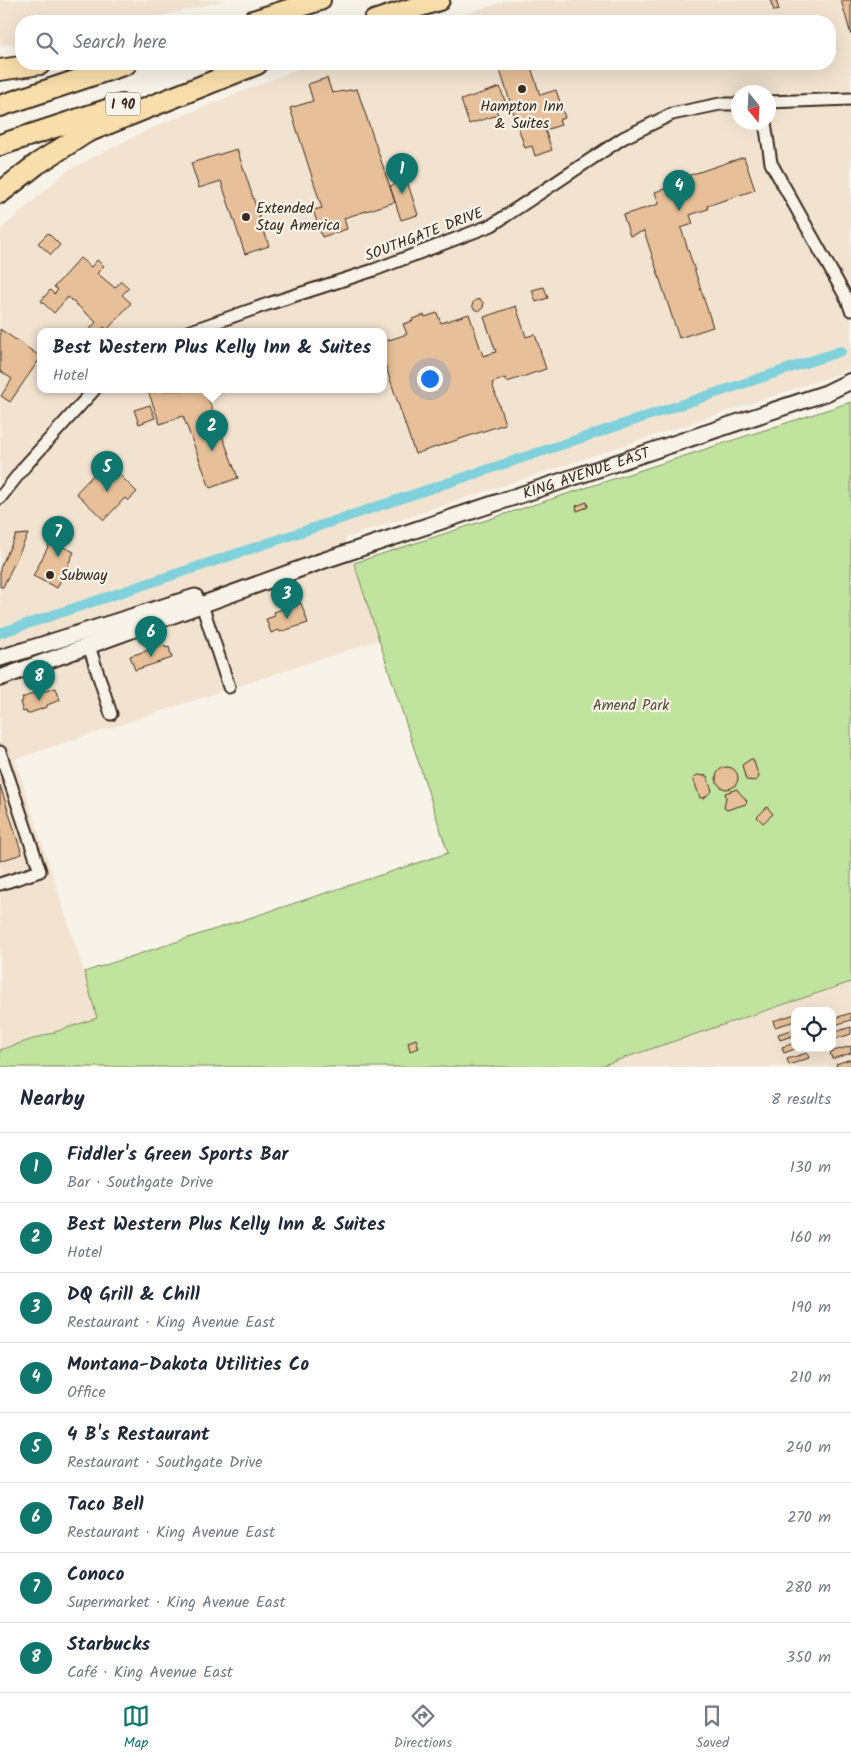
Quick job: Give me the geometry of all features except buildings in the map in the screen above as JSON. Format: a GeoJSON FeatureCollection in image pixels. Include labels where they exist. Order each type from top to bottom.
{"type":"FeatureCollection","features":[{"type":"Feature","properties":{"kind":"highway"},"geometry":{"type":"LineString","coordinates":[[272,15],[320,0]]}},
{"type":"Feature","properties":{"kind":"highway"},"geometry":{"type":"LineString","coordinates":[[393,15],[439,0]]}},
{"type":"Feature","properties":{"kind":"highway"},"geometry":{"type":"LineString","coordinates":[[0,70],[15,68]]}},
{"type":"Feature","properties":{"kind":"highway","name":"I 90"},"geometry":{"type":"LineString","coordinates":[[0,106],[108,70]]}},
{"type":"Feature","properties":{"kind":"highway","name":"I 90"},"geometry":{"type":"LineString","coordinates":[[0,145],[227,70]]}},
{"type":"Feature","properties":{"kind":"highway"},"geometry":{"type":"LineString","coordinates":[[0,193],[36,164],[87,132],[242,70]]}},
{"type":"Feature","properties":{"kind":"main road","name":"KING AVENUE EAST"},"geometry":{"type":"LineString","coordinates":[[0,678],[320,562],[826,393],[851,381]]}},
{"type":"Feature","properties":{"kind":"main road","name":"KING AVENUE EAST"},"geometry":{"type":"LineString","coordinates":[[0,658],[152,610],[320,562]]}},
{"type":"Feature","properties":{"kind":"street"},"geometry":{"type":"LineString","coordinates":[[776,102],[851,99]]}},
{"type":"Feature","properties":{"kind":"street","name":"SOUTHGATE DRIVE"},"geometry":{"type":"LineString","coordinates":[[199,328],[374,270],[492,225],[623,138],[672,114],[720,104],[731,104]]}},
{"type":"Feature","properties":{"kind":"street"},"geometry":{"type":"LineString","coordinates":[[766,130],[770,163],[847,299],[851,310]]}},
{"type":"Feature","properties":{"kind":"street"},"geometry":{"type":"LineString","coordinates":[[0,498],[91,393]]}},
{"type":"Feature","properties":{"kind":"street"},"geometry":{"type":"LineString","coordinates":[[202,605],[229,688]]}},
{"type":"Feature","properties":{"kind":"street"},"geometry":{"type":"LineString","coordinates":[[89,646],[111,714]]}},
{"type":"Feature","properties":{"kind":"street"},"geometry":{"type":"LineString","coordinates":[[0,752],[40,871],[0,884]]}},
{"type":"Feature","properties":{"kind":"shaded area"},"geometry":{"type":"Polygon","coordinates":[[[0,0],[227,0],[166,15],[15,15],[15,44],[0,45],[0,0]]]}},
{"type":"Feature","properties":{"kind":"shaded area"},"geometry":{"type":"Polygon","coordinates":[[[508,0],[851,0],[851,368],[842,373],[345,538],[379,640],[15,759],[98,1018],[0,1050],[0,230],[68,170],[151,128],[296,70],[836,70],[836,15],[462,15],[508,0]]]}},
{"type":"Feature","properties":{"kind":"shaded area"},"geometry":{"type":"Polygon","coordinates":[[[851,982],[851,1067],[597,1067],[851,982]]]}},
{"type":"Feature","properties":{"kind":"green space","name":"Amend Park"},"geometry":{"type":"Polygon","coordinates":[[[851,402],[851,982],[597,1067],[0,1067],[0,1050],[97,1018],[84,972],[448,853],[354,563],[851,402]]]}},
{"type":"Feature","properties":{"kind":"waterway"},"geometry":{"type":"LineString","coordinates":[[0,633],[841,351]]}},
{"type":"Feature","properties":{"kind":"place","name":"Hampton Inn & Suites"},"geometry":{"type":"Point","coordinates":[522,89]}},
{"type":"Feature","properties":{"kind":"place","name":"Fiddler's Green Sports Bar"},"geometry":{"type":"Point","coordinates":[402,194]}},
{"type":"Feature","properties":{"kind":"place","name":"Montana-Dakota Utilities Co"},"geometry":{"type":"Point","coordinates":[679,211]}},
{"type":"Feature","properties":{"kind":"place","name":"Extended Stay America"},"geometry":{"type":"Point","coordinates":[246,217]}},
{"type":"Feature","properties":{"kind":"place","name":"Best Western Plus Kelly Inn & Suites"},"geometry":{"type":"Point","coordinates":[212,451]}},
{"type":"Feature","properties":{"kind":"place","name":"4 B's Restaurant"},"geometry":{"type":"Point","coordinates":[107,492]}},
{"type":"Feature","properties":{"kind":"place","name":"Conoco"},"geometry":{"type":"Point","coordinates":[58,557]}},
{"type":"Feature","properties":{"kind":"place","name":"Subway"},"geometry":{"type":"Point","coordinates":[50,575]}},
{"type":"Feature","properties":{"kind":"place","name":"DQ Grill & Chill"},"geometry":{"type":"Point","coordinates":[287,619]}},
{"type":"Feature","properties":{"kind":"place","name":"Taco Bell"},"geometry":{"type":"Point","coordinates":[151,657]}},
{"type":"Feature","properties":{"kind":"place","name":"Starbucks"},"geometry":{"type":"Point","coordinates":[39,701]}}]}
